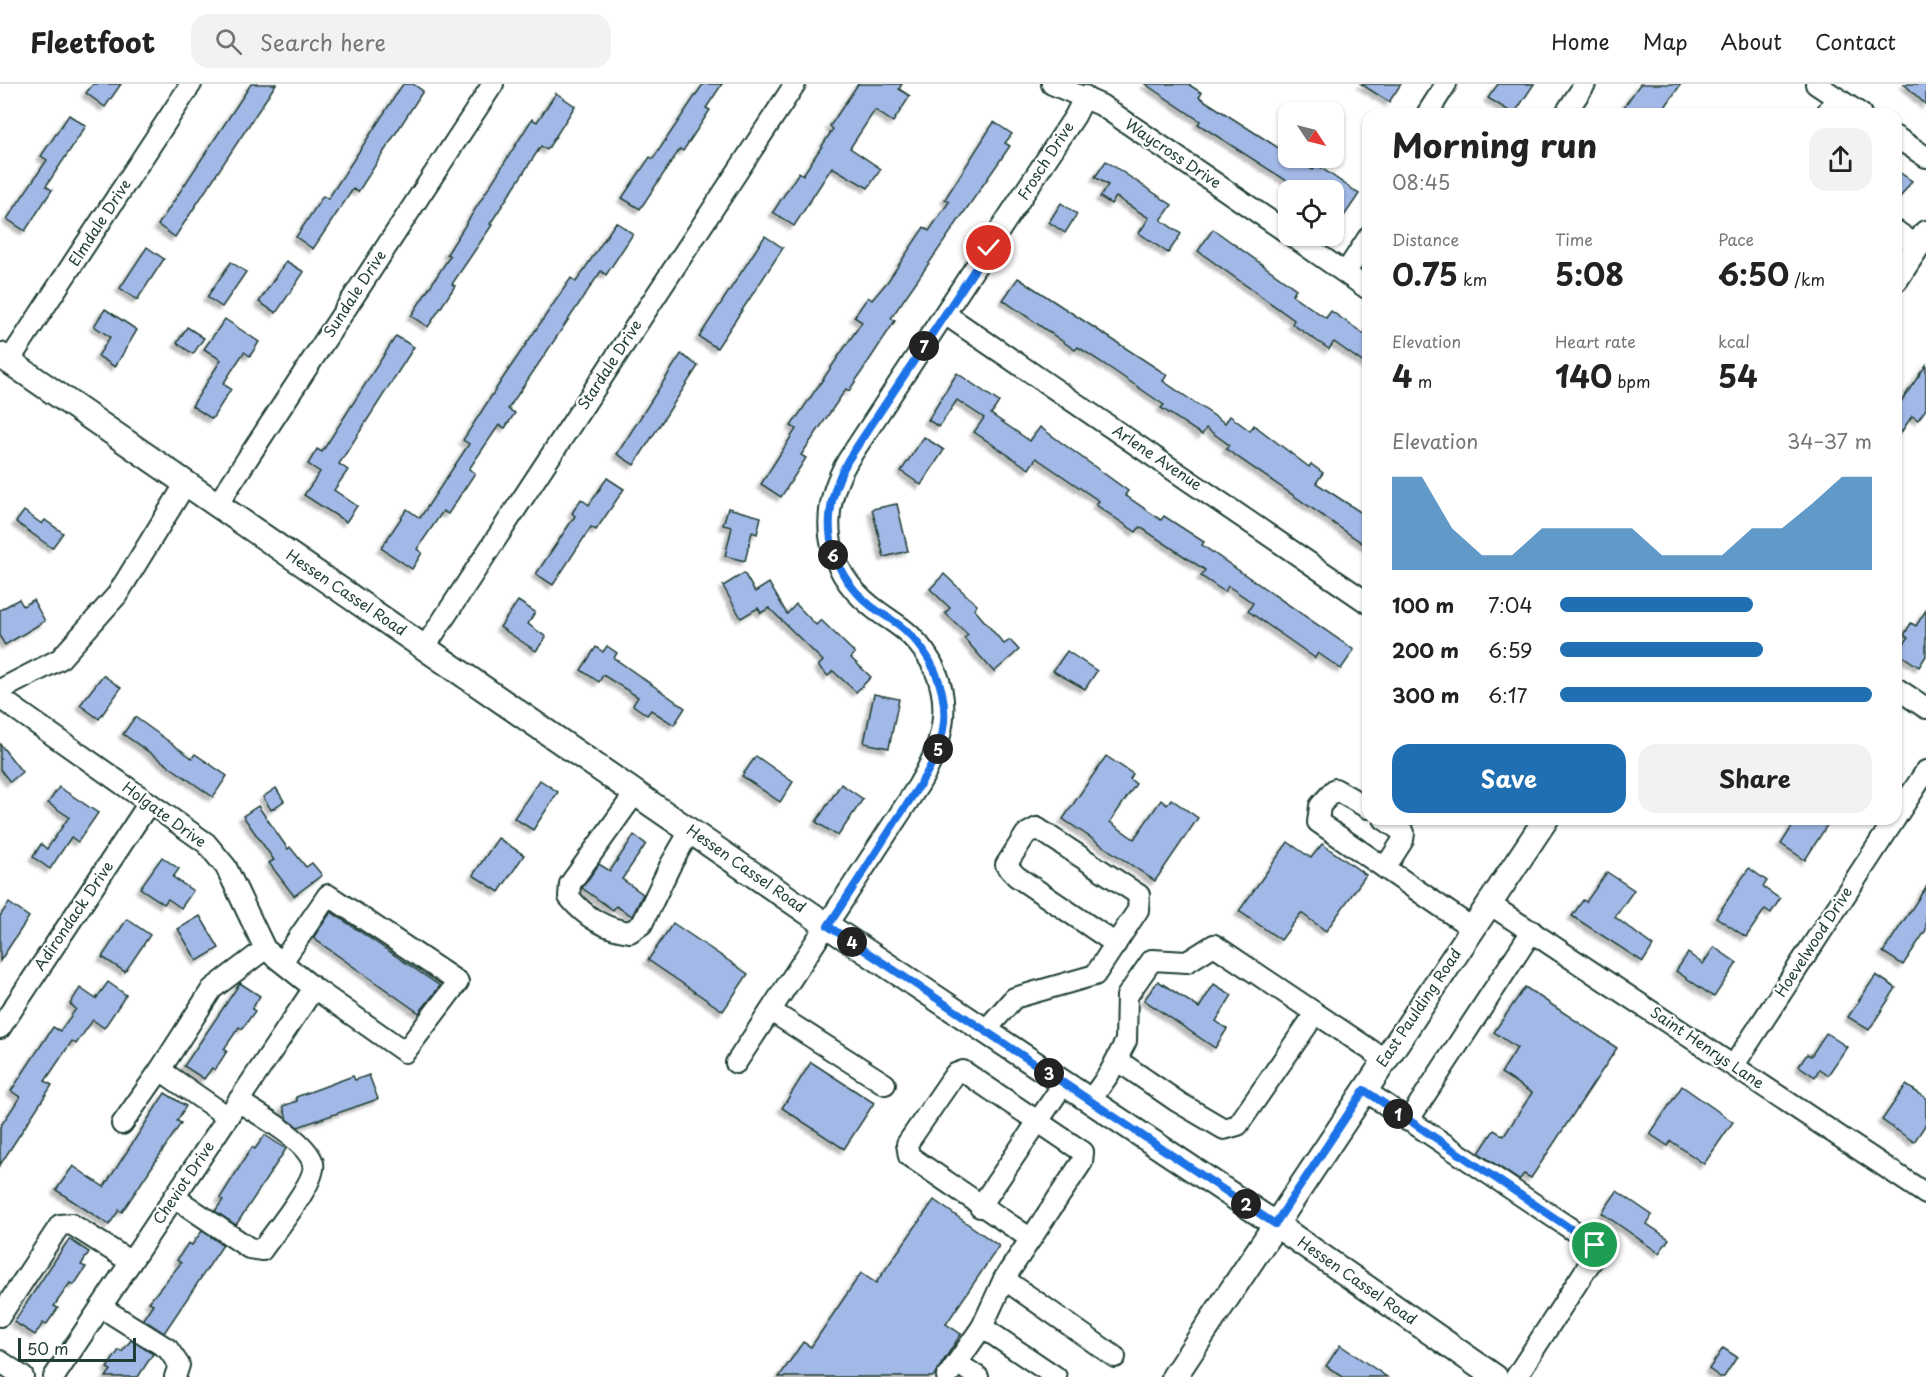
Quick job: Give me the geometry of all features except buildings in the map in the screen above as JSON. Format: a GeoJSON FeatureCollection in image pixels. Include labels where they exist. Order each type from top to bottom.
{"type":"FeatureCollection","features":[{"type":"Feature","properties":{"kind":"main road"},"geometry":{"type":"LineString","coordinates":[[1902,270],[1922,239]]}},
{"type":"Feature","properties":{"kind":"main road","name":"Hessen Cassel Road"},"geometry":{"type":"LineString","coordinates":[[4,358],[828,926],[1275,1224],[1495,1377]]}},
{"type":"Feature","properties":{"kind":"main road","name":"East Paulding Road"},"geometry":{"type":"LineString","coordinates":[[1173,1377],[1542,825]]}},
{"type":"Feature","properties":{"kind":"street","name":"Elmdale Drive"},"geometry":{"type":"LineString","coordinates":[[4,358],[191,84]]}},
{"type":"Feature","properties":{"kind":"street","name":"Sundale Drive"},"geometry":{"type":"LineString","coordinates":[[217,505],[493,84]]}},
{"type":"Feature","properties":{"kind":"street","name":"Stardale Drive"},"geometry":{"type":"LineString","coordinates":[[425,647],[795,84]]}},
{"type":"Feature","properties":{"kind":"street","name":"Waycross Drive"},"geometry":{"type":"LineString","coordinates":[[1052,84],[1084,96],[1278,226]]}},
{"type":"Feature","properties":{"kind":"street"},"geometry":{"type":"LineString","coordinates":[[1431,108],[1446,84]]}},
{"type":"Feature","properties":{"kind":"street"},"geometry":{"type":"LineString","coordinates":[[1569,108],[1585,84]]}},
{"type":"Feature","properties":{"kind":"street"},"geometry":{"type":"LineString","coordinates":[[1829,95],[1851,108]]}},
{"type":"Feature","properties":{"kind":"street","name":"Frosch Drive"},"geometry":{"type":"LineString","coordinates":[[736,1063],[928,771],[942,735],[944,710],[938,678],[923,650],[903,628],[861,597],[842,574],[830,543],[830,509],[833,491],[848,460],[1075,116],[1084,96]]}},
{"type":"Feature","properties":{"kind":"street"},"geometry":{"type":"LineString","coordinates":[[1902,141],[1926,158]]}},
{"type":"Feature","properties":{"kind":"street"},"geometry":{"type":"LineString","coordinates":[[1902,233],[1922,239]]}},
{"type":"Feature","properties":{"kind":"street","name":"Waycross Drive"},"geometry":{"type":"LineString","coordinates":[[1308,246],[1362,284]]}},
{"type":"Feature","properties":{"kind":"street"},"geometry":{"type":"LineString","coordinates":[[1346,272],[1362,247]]}},
{"type":"Feature","properties":{"kind":"street","name":"Arlene Avenue"},"geometry":{"type":"LineString","coordinates":[[945,314],[1362,599]]}},
{"type":"Feature","properties":{"kind":"street"},"geometry":{"type":"LineString","coordinates":[[0,690],[60,659],[117,595],[186,483]]}},
{"type":"Feature","properties":{"kind":"street"},"geometry":{"type":"LineString","coordinates":[[1902,692],[1926,708]]}},
{"type":"Feature","properties":{"kind":"street","name":"Holgate Drive"},"geometry":{"type":"LineString","coordinates":[[0,698],[206,843],[226,867],[265,949],[314,988],[405,1052],[458,982],[328,895],[282,962]]}},
{"type":"Feature","properties":{"kind":"street","name":"Hoevelwood Drive"},"geometry":{"type":"LineString","coordinates":[[1902,807],[1926,771]]}},
{"type":"Feature","properties":{"kind":"street"},"geometry":{"type":"LineString","coordinates":[[1362,805],[1335,789],[1320,806],[1318,822],[1472,928]]}},
{"type":"Feature","properties":{"kind":"street"},"geometry":{"type":"LineString","coordinates":[[636,792],[570,884],[569,897],[580,910],[610,930],[630,932],[642,924],[670,864],[690,831]]}},
{"type":"Feature","properties":{"kind":"street","name":"Adirondack Drive"},"geometry":{"type":"LineString","coordinates":[[0,1028],[149,804]]}},
{"type":"Feature","properties":{"kind":"street"},"geometry":{"type":"LineString","coordinates":[[1385,868],[1403,840],[1404,833],[1393,825]]}},
{"type":"Feature","properties":{"kind":"street","name":"Hoevelwood Drive"},"geometry":{"type":"LineString","coordinates":[[1734,1065],[1890,825]]}},
{"type":"Feature","properties":{"kind":"street"},"geometry":{"type":"LineString","coordinates":[[985,1031],[1014,998],[1095,975],[1116,944],[1138,910],[1139,895],[1037,828],[1026,834],[1006,865],[1016,876],[1116,944]]}},
{"type":"Feature","properties":{"kind":"street","name":"Saint Henrys Lane"},"geometry":{"type":"LineString","coordinates":[[1488,903],[1926,1194]]}},
{"type":"Feature","properties":{"kind":"street"},"geometry":{"type":"LineString","coordinates":[[1408,1121],[1532,931]]}},
{"type":"Feature","properties":{"kind":"street"},"geometry":{"type":"LineString","coordinates":[[1090,1101],[1117,1060],[1126,1041],[1127,996],[1152,960],[1187,962],[1214,945],[1384,1059]]}},
{"type":"Feature","properties":{"kind":"street"},"geometry":{"type":"LineString","coordinates":[[122,1124],[212,990],[265,949]]}},
{"type":"Feature","properties":{"kind":"street","name":"Cheviot Drive"},"geometry":{"type":"LineString","coordinates":[[54,1377],[314,988]]}},
{"type":"Feature","properties":{"kind":"street"},"geometry":{"type":"LineString","coordinates":[[771,1011],[885,1084]]}},
{"type":"Feature","properties":{"kind":"street"},"geometry":{"type":"LineString","coordinates":[[1117,1060],[1178,1102],[1224,1129],[1238,1125],[1315,1014]]}},
{"type":"Feature","properties":{"kind":"street"},"geometry":{"type":"LineString","coordinates":[[160,1070],[307,1151],[314,1164],[311,1179],[262,1250],[249,1248],[174,1197]]}},
{"type":"Feature","properties":{"kind":"street"},"geometry":{"type":"LineString","coordinates":[[978,1377],[952,1370],[982,1327],[1004,1279],[1031,1239],[1082,1162],[1083,1152],[963,1071],[955,1074],[907,1144],[909,1156],[1031,1239]]}},
{"type":"Feature","properties":{"kind":"street"},"geometry":{"type":"LineString","coordinates":[[980,1206],[1064,1083]]}},
{"type":"Feature","properties":{"kind":"street"},"geometry":{"type":"LineString","coordinates":[[1364,1090],[1595,1245],[1594,1257],[1516,1377]]}},
{"type":"Feature","properties":{"kind":"street"},"geometry":{"type":"LineString","coordinates":[[0,1316],[60,1225],[71,1224],[131,1262]]}},
{"type":"Feature","properties":{"kind":"street"},"geometry":{"type":"LineString","coordinates":[[1004,1279],[1114,1357]]}},
{"type":"Feature","properties":{"kind":"street"},"geometry":{"type":"LineString","coordinates":[[101,1307],[168,1349],[179,1365],[175,1377]]}},
{"type":"Feature","properties":{"kind":"street"},"geometry":{"type":"LineString","coordinates":[[982,1327],[1056,1377]]}},
{"type":"Feature","properties":{"kind":"street"},"geometry":{"type":"LineString","coordinates":[[0,1361],[23,1377]]}},
{"type":"Feature","properties":{"kind":"route"},"geometry":{"type":"LineString","coordinates":[[989,248],[848,460],[833,491],[828,526],[834,558],[842,574],[861,597],[871,607],[903,628],[923,650],[938,678],[944,723],[937,751],[928,771],[828,926],[1275,1224],[1364,1090],[1513,1190],[1562,1220],[1595,1245]]}}]}
